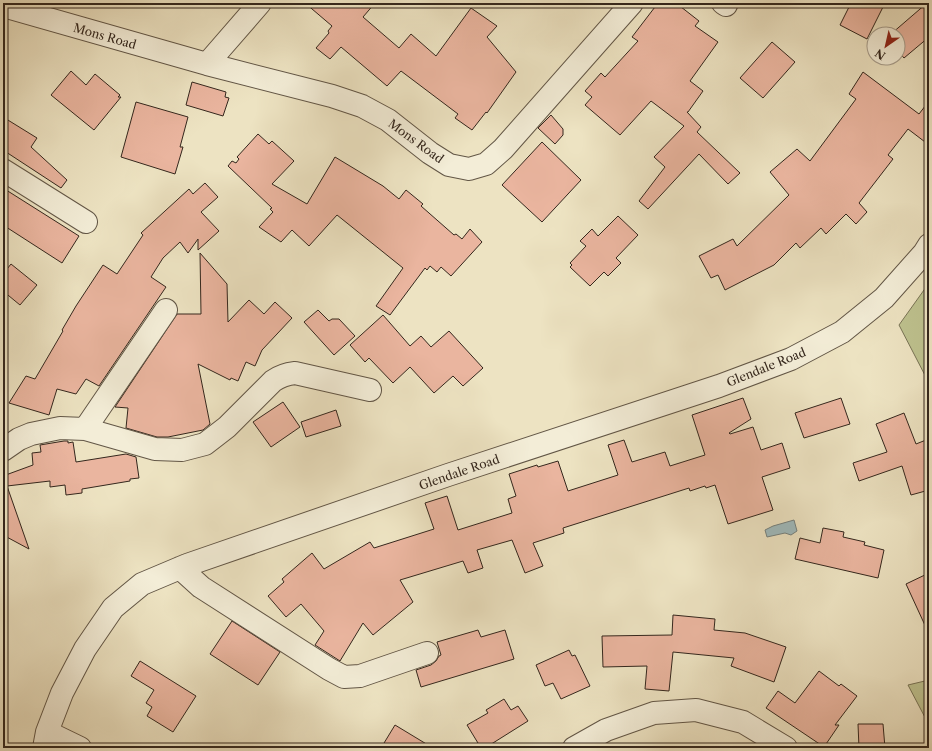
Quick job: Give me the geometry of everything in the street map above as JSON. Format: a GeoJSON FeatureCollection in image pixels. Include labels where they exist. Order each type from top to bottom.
{"type":"FeatureCollection","features":[{"type":"Feature","properties":{"kind":"street"},"geometry":{"type":"LineString","coordinates":[[207,64],[260,3]]}},
{"type":"Feature","properties":{"kind":"street","name":"Mons Road"},"geometry":{"type":"LineString","coordinates":[[3,6],[207,64],[332,96],[362,106],[388,120],[430,153],[450,165],[469,169],[486,164],[503,148],[632,3]]}},
{"type":"Feature","properties":{"kind":"street"},"geometry":{"type":"LineString","coordinates":[[3,170],[86,222]]}},
{"type":"Feature","properties":{"kind":"street","name":"Glendale Road"},"geometry":{"type":"LineString","coordinates":[[46,740],[62,694],[85,649],[113,608],[142,584],[180,568],[448,475],[719,386],[791,359],[842,332],[884,298],[924,253],[929,245]]}},
{"type":"Feature","properties":{"kind":"street"},"geometry":{"type":"LineString","coordinates":[[85,429],[166,310]]}},
{"type":"Feature","properties":{"kind":"street"},"geometry":{"type":"LineString","coordinates":[[3,450],[19,439],[31,434],[60,428],[85,429],[155,449],[182,450],[205,444],[227,427],[273,381],[280,376],[295,373],[370,390]]}},
{"type":"Feature","properties":{"kind":"street"},"geometry":{"type":"LineString","coordinates":[[180,568],[200,587],[344,677],[360,676],[427,653]]}},
{"type":"Feature","properties":{"kind":"street"},"geometry":{"type":"LineString","coordinates":[[574,748],[606,730],[654,713],[696,710],[743,722],[786,748]]}},
{"type":"Feature","properties":{"kind":"street"},"geometry":{"type":"LineString","coordinates":[[46,740],[80,748]]}},
{"type":"Feature","properties":{"kind":"green space"},"geometry":{"type":"Polygon","coordinates":[[[929,283],[929,383],[899,325],[929,283]]]}},
{"type":"Feature","properties":{"kind":"green space"},"geometry":{"type":"Polygon","coordinates":[[[929,680],[929,725],[908,685],[929,680]]]}},
{"type":"Feature","properties":{"kind":"water"},"geometry":{"type":"Polygon","coordinates":[[[794,520],[797,531],[791,535],[785,533],[767,537],[765,530],[794,520]]]}},
{"type":"Feature","properties":{"kind":"building"},"geometry":{"type":"Polygon","coordinates":[[[305,3],[375,3],[363,17],[399,48],[411,34],[436,56],[471,8],[497,26],[487,37],[516,72],[487,113],[486,112],[472,130],[455,118],[458,114],[401,71],[387,86],[341,47],[330,59],[316,48],[329,33],[328,31],[332,26],[305,3]]]}},
{"type":"Feature","properties":{"kind":"building"},"geometry":{"type":"Polygon","coordinates":[[[658,3],[676,3],[699,21],[695,26],[718,42],[690,81],[703,91],[687,112],[701,127],[697,132],[740,173],[728,184],[699,154],[648,209],[639,201],[665,167],[654,157],[684,126],[651,101],[620,135],[585,105],[592,97],[585,91],[601,73],[605,77],[638,41],[632,37],[658,3]]]}},
{"type":"Feature","properties":{"kind":"building"},"geometry":{"type":"Polygon","coordinates":[[[851,3],[885,3],[874,26],[866,26],[866,38],[840,25],[851,3]]]}},
{"type":"Feature","properties":{"kind":"building"},"geometry":{"type":"Polygon","coordinates":[[[927,3],[929,3],[929,37],[906,56],[906,26],[900,26],[927,3]]]}},
{"type":"Feature","properties":{"kind":"building"},"geometry":{"type":"Polygon","coordinates":[[[772,42],[795,62],[763,98],[740,78],[772,42]]]}},
{"type":"Feature","properties":{"kind":"building"},"geometry":{"type":"Polygon","coordinates":[[[71,71],[86,85],[95,74],[120,95],[118,97],[121,97],[94,130],[51,95],[71,71]]]}},
{"type":"Feature","properties":{"kind":"building"},"geometry":{"type":"Polygon","coordinates":[[[863,72],[919,114],[929,101],[929,145],[908,129],[888,155],[893,159],[859,203],[867,212],[856,224],[846,214],[826,234],[821,228],[800,248],[796,243],[774,265],[725,290],[718,275],[711,278],[699,256],[733,239],[737,246],[789,195],[770,172],[797,149],[810,161],[856,99],[849,94],[863,72]]]}},
{"type":"Feature","properties":{"kind":"building"},"geometry":{"type":"Polygon","coordinates":[[[192,82],[226,92],[225,97],[229,98],[223,116],[186,105],[192,82]]]}},
{"type":"Feature","properties":{"kind":"building"},"geometry":{"type":"Polygon","coordinates":[[[136,102],[188,117],[180,147],[183,147],[175,174],[121,157],[136,102]]]}},
{"type":"Feature","properties":{"kind":"building"},"geometry":{"type":"Polygon","coordinates":[[[551,115],[563,129],[563,135],[555,144],[538,128],[551,115]]]}},
{"type":"Feature","properties":{"kind":"building"},"geometry":{"type":"Polygon","coordinates":[[[3,117],[37,138],[31,147],[67,180],[61,188],[3,150],[3,117]]]}},
{"type":"Feature","properties":{"kind":"building"},"geometry":{"type":"Polygon","coordinates":[[[258,134],[269,144],[272,141],[294,161],[272,184],[307,204],[335,157],[383,186],[399,199],[406,190],[423,204],[421,206],[454,235],[456,234],[462,239],[470,229],[482,242],[451,276],[441,267],[437,272],[430,266],[427,270],[425,268],[390,315],[376,306],[403,268],[337,215],[309,246],[292,230],[281,242],[259,227],[273,212],[270,209],[272,208],[228,166],[232,161],[236,163],[239,159],[237,157],[258,134]]]}},
{"type":"Feature","properties":{"kind":"building"},"geometry":{"type":"Polygon","coordinates":[[[542,142],[581,180],[542,222],[502,185],[542,142]]]}},
{"type":"Feature","properties":{"kind":"building"},"geometry":{"type":"Polygon","coordinates":[[[205,183],[218,197],[201,212],[219,231],[198,250],[198,239],[188,253],[180,242],[163,258],[151,277],[166,287],[99,386],[86,379],[76,394],[57,389],[49,415],[9,403],[26,376],[35,379],[76,306],[103,265],[117,274],[143,235],[141,233],[189,189],[193,194],[205,183]]]}},
{"type":"Feature","properties":{"kind":"building"},"geometry":{"type":"Polygon","coordinates":[[[3,188],[79,236],[62,263],[3,225],[3,188]]]}},
{"type":"Feature","properties":{"kind":"building"},"geometry":{"type":"Polygon","coordinates":[[[618,216],[638,235],[616,258],[621,263],[608,276],[604,272],[590,286],[570,267],[572,265],[570,263],[586,246],[580,241],[592,229],[598,236],[618,216]]]}},
{"type":"Feature","properties":{"kind":"building"},"geometry":{"type":"Polygon","coordinates":[[[200,253],[227,284],[228,322],[249,300],[264,314],[275,302],[292,318],[262,350],[255,366],[246,362],[238,381],[231,378],[230,380],[198,364],[210,424],[203,430],[168,437],[157,437],[126,428],[128,408],[115,407],[177,314],[201,314],[200,253]]]}},
{"type":"Feature","properties":{"kind":"building"},"geometry":{"type":"Polygon","coordinates":[[[11,264],[37,285],[20,305],[3,291],[3,274],[11,264]]]}},
{"type":"Feature","properties":{"kind":"building"},"geometry":{"type":"Polygon","coordinates":[[[318,310],[329,321],[332,319],[339,319],[355,336],[334,355],[304,322],[318,310]]]}},
{"type":"Feature","properties":{"kind":"building"},"geometry":{"type":"Polygon","coordinates":[[[383,315],[410,346],[421,336],[431,347],[449,331],[483,368],[463,386],[453,376],[434,393],[410,367],[393,383],[369,358],[365,362],[350,345],[383,315]]]}},
{"type":"Feature","properties":{"kind":"building"},"geometry":{"type":"Polygon","coordinates":[[[743,398],[751,419],[729,433],[730,434],[753,427],[761,450],[782,443],[790,468],[762,477],[773,510],[728,524],[715,485],[706,488],[705,486],[690,491],[689,488],[563,528],[564,533],[533,543],[543,566],[525,573],[512,540],[477,550],[483,568],[468,573],[463,561],[400,580],[413,602],[373,635],[363,623],[340,661],[315,645],[324,631],[301,604],[286,617],[268,596],[284,582],[282,579],[312,553],[324,569],[370,542],[374,548],[434,529],[425,503],[447,496],[458,530],[512,513],[508,499],[516,496],[509,474],[537,465],[538,467],[558,461],[568,491],[618,475],[608,445],[624,440],[632,462],[665,452],[670,466],[705,455],[692,415],[743,398]]]}},
{"type":"Feature","properties":{"kind":"building"},"geometry":{"type":"Polygon","coordinates":[[[841,398],[850,424],[804,438],[795,413],[841,398]]]}},
{"type":"Feature","properties":{"kind":"building"},"geometry":{"type":"Polygon","coordinates":[[[283,402],[300,427],[271,447],[253,422],[283,402]]]}},
{"type":"Feature","properties":{"kind":"building"},"geometry":{"type":"Polygon","coordinates":[[[336,410],[341,426],[306,437],[301,422],[336,410]]]}},
{"type":"Feature","properties":{"kind":"building"},"geometry":{"type":"Polygon","coordinates":[[[904,413],[916,444],[926,440],[929,450],[929,490],[911,495],[902,466],[859,481],[853,463],[887,452],[876,424],[904,413]]]}},
{"type":"Feature","properties":{"kind":"building"},"geometry":{"type":"Polygon","coordinates":[[[68,441],[68,443],[73,442],[76,462],[126,454],[136,457],[139,478],[130,479],[130,481],[82,489],[82,493],[66,495],[65,485],[50,487],[50,481],[7,486],[29,549],[3,535],[3,476],[33,465],[32,453],[41,452],[40,445],[68,441]]]}},
{"type":"Feature","properties":{"kind":"building"},"geometry":{"type":"Polygon","coordinates":[[[823,528],[844,532],[843,537],[865,542],[864,545],[884,550],[878,578],[795,559],[800,538],[820,543],[823,528]]]}},
{"type":"Feature","properties":{"kind":"building"},"geometry":{"type":"Polygon","coordinates":[[[929,573],[929,634],[906,584],[929,573]]]}},
{"type":"Feature","properties":{"kind":"building"},"geometry":{"type":"Polygon","coordinates":[[[673,615],[715,619],[714,630],[745,633],[786,647],[774,682],[731,666],[734,658],[673,652],[669,691],[645,689],[647,666],[603,667],[602,636],[672,635],[673,615]]]}},
{"type":"Feature","properties":{"kind":"building"},"geometry":{"type":"Polygon","coordinates":[[[232,621],[280,652],[258,685],[210,654],[232,621]]]}},
{"type":"Feature","properties":{"kind":"building"},"geometry":{"type":"Polygon","coordinates":[[[478,630],[481,637],[505,630],[514,659],[421,687],[416,670],[431,665],[441,655],[437,642],[478,630]]]}},
{"type":"Feature","properties":{"kind":"building"},"geometry":{"type":"Polygon","coordinates":[[[569,650],[572,656],[575,655],[590,686],[561,699],[553,683],[545,686],[536,665],[569,650]]]}},
{"type":"Feature","properties":{"kind":"building"},"geometry":{"type":"Polygon","coordinates":[[[140,661],[196,696],[173,732],[147,716],[152,707],[146,703],[154,690],[131,676],[140,661]]]}},
{"type":"Feature","properties":{"kind":"building"},"geometry":{"type":"Polygon","coordinates":[[[819,671],[839,686],[841,684],[857,696],[835,725],[839,725],[824,747],[766,708],[778,691],[795,703],[819,671]]]}},
{"type":"Feature","properties":{"kind":"building"},"geometry":{"type":"Polygon","coordinates":[[[504,699],[511,710],[518,706],[528,721],[485,748],[481,748],[467,725],[488,713],[486,710],[504,699]]]}},
{"type":"Feature","properties":{"kind":"building"},"geometry":{"type":"Polygon","coordinates":[[[858,724],[883,724],[885,748],[859,748],[858,724]]]}},
{"type":"Feature","properties":{"kind":"building"},"geometry":{"type":"Polygon","coordinates":[[[395,725],[433,748],[381,748],[395,725]]]}}]}
